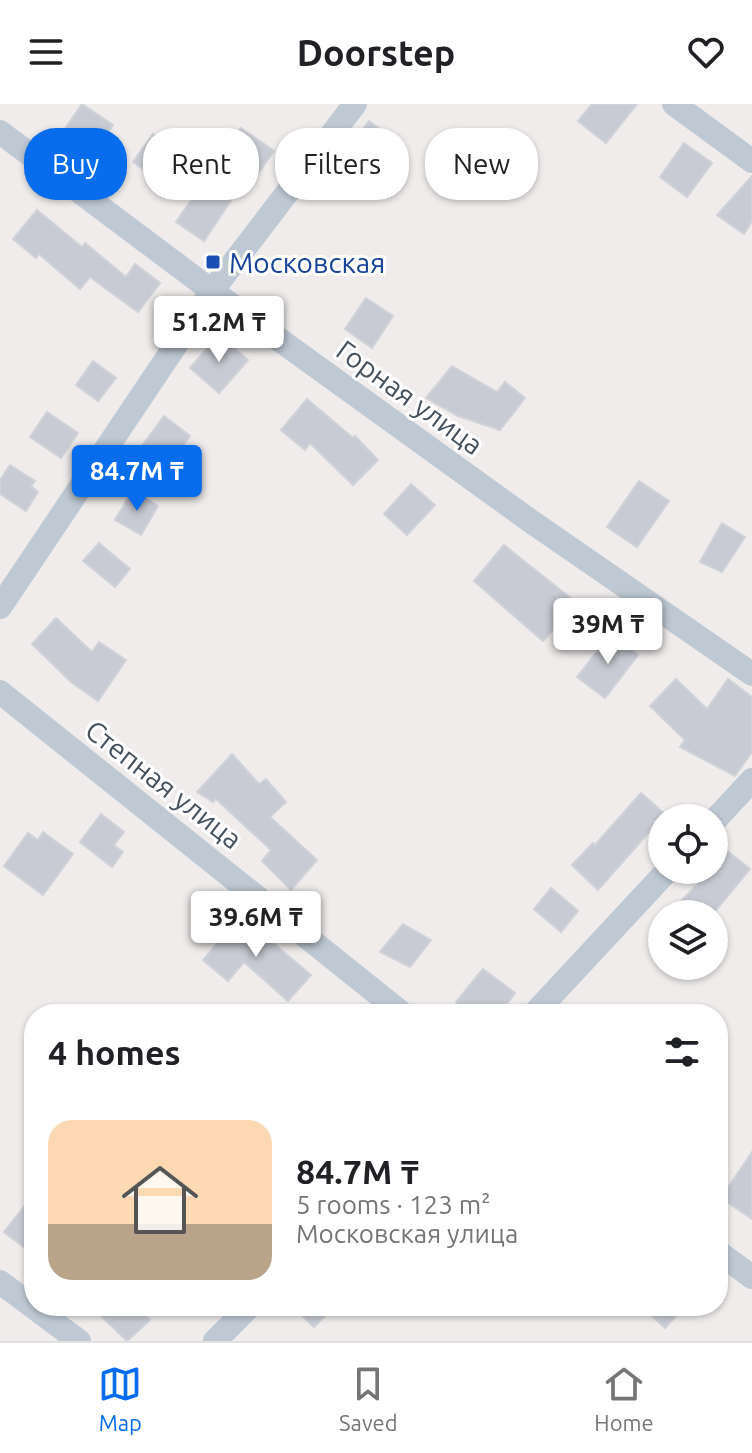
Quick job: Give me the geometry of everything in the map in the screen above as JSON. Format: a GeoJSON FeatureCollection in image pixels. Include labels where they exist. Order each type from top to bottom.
{"type":"FeatureCollection","features":[{"type":"Feature","properties":{"kind":"street"},"geometry":{"type":"LineString","coordinates":[[0,607],[212,291],[355,104]]}},
{"type":"Feature","properties":{"kind":"street"},"geometry":{"type":"LineString","coordinates":[[674,104],[752,161]]}},
{"type":"Feature","properties":{"kind":"street","name":"Горная улица"},"geometry":{"type":"LineString","coordinates":[[0,132],[212,291],[529,520],[752,674]]}},
{"type":"Feature","properties":{"kind":"street","name":"Степная улица"},"geometry":{"type":"LineString","coordinates":[[0,692],[390,1004]]}},
{"type":"Feature","properties":{"kind":"street"},"geometry":{"type":"LineString","coordinates":[[728,806],[752,780]]}},
{"type":"Feature","properties":{"kind":"street"},"geometry":{"type":"LineString","coordinates":[[543,1004],[655,884]]}},
{"type":"Feature","properties":{"kind":"street"},"geometry":{"type":"LineString","coordinates":[[728,1259],[752,1277]]}},
{"type":"Feature","properties":{"kind":"street"},"geometry":{"type":"LineString","coordinates":[[0,1282],[24,1295]]}},
{"type":"Feature","properties":{"kind":"street"},"geometry":{"type":"LineString","coordinates":[[64,1316],[79,1341]]}},
{"type":"Feature","properties":{"kind":"street"},"geometry":{"type":"LineString","coordinates":[[215,1341],[240,1316]]}},
{"type":"Feature","properties":{"kind":"building"},"geometry":{"type":"Polygon","coordinates":[[[82,104],[113,125],[111,128],[66,128],[82,104]]]}},
{"type":"Feature","properties":{"kind":"building"},"geometry":{"type":"Polygon","coordinates":[[[592,104],[637,104],[606,143],[578,121],[592,104]]]}},
{"type":"Feature","properties":{"kind":"building"},"geometry":{"type":"Polygon","coordinates":[[[369,121],[378,128],[364,128],[369,121]]]}},
{"type":"Feature","properties":{"kind":"building"},"geometry":{"type":"Polygon","coordinates":[[[259,141],[274,151],[259,172],[259,141]]]}},
{"type":"Feature","properties":{"kind":"building"},"geometry":{"type":"Polygon","coordinates":[[[684,143],[712,163],[687,197],[660,177],[684,143]]]}},
{"type":"Feature","properties":{"kind":"building"},"geometry":{"type":"Polygon","coordinates":[[[143,148],[143,169],[133,162],[143,148]]]}},
{"type":"Feature","properties":{"kind":"building"},"geometry":{"type":"Polygon","coordinates":[[[752,176],[752,221],[744,234],[717,215],[752,176]]]}},
{"type":"Feature","properties":{"kind":"building"},"geometry":{"type":"Polygon","coordinates":[[[191,200],[231,200],[204,241],[176,222],[191,200]]]}},
{"type":"Feature","properties":{"kind":"building"},"geometry":{"type":"Polygon","coordinates":[[[37,210],[82,247],[85,243],[126,277],[135,264],[160,283],[138,312],[90,277],[80,289],[39,254],[36,258],[13,239],[37,210]]]}},
{"type":"Feature","properties":{"kind":"building"},"geometry":{"type":"Polygon","coordinates":[[[366,298],[393,316],[372,348],[345,329],[366,298]]]}},
{"type":"Feature","properties":{"kind":"building"},"geometry":{"type":"Polygon","coordinates":[[[219,335],[248,360],[219,393],[190,368],[219,335]]]}},
{"type":"Feature","properties":{"kind":"building"},"geometry":{"type":"Polygon","coordinates":[[[93,361],[116,378],[98,401],[76,385],[93,361]]]}},
{"type":"Feature","properties":{"kind":"building"},"geometry":{"type":"Polygon","coordinates":[[[452,366],[497,392],[505,382],[525,398],[500,430],[458,416],[426,398],[452,366]]]}},
{"type":"Feature","properties":{"kind":"building"},"geometry":{"type":"Polygon","coordinates":[[[307,399],[353,438],[355,436],[378,460],[353,485],[310,443],[305,450],[281,430],[307,399]]]}},
{"type":"Feature","properties":{"kind":"building"},"geometry":{"type":"Polygon","coordinates":[[[47,412],[78,433],[61,458],[30,437],[47,412]]]}},
{"type":"Feature","properties":{"kind":"building"},"geometry":{"type":"Polygon","coordinates":[[[164,416],[190,436],[168,466],[142,446],[164,416]]]}},
{"type":"Feature","properties":{"kind":"building"},"geometry":{"type":"Polygon","coordinates":[[[10,465],[35,481],[31,486],[38,492],[26,511],[0,494],[0,480],[10,465]]]}},
{"type":"Feature","properties":{"kind":"building"},"geometry":{"type":"Polygon","coordinates":[[[639,481],[669,501],[637,547],[607,527],[639,481]]]}},
{"type":"Feature","properties":{"kind":"building"},"geometry":{"type":"Polygon","coordinates":[[[411,484],[435,505],[407,535],[384,514],[411,484]]]}},
{"type":"Feature","properties":{"kind":"building"},"geometry":{"type":"Polygon","coordinates":[[[133,490],[158,506],[141,535],[115,520],[133,490]]]}},
{"type":"Feature","properties":{"kind":"building"},"geometry":{"type":"Polygon","coordinates":[[[722,523],[745,537],[722,572],[700,562],[722,523]]]}},
{"type":"Feature","properties":{"kind":"building"},"geometry":{"type":"Polygon","coordinates":[[[99,543],[130,569],[115,587],[83,561],[99,543]]]}},
{"type":"Feature","properties":{"kind":"building"},"geometry":{"type":"Polygon","coordinates":[[[504,545],[577,603],[543,641],[474,581],[504,545]]]}},
{"type":"Feature","properties":{"kind":"building"},"geometry":{"type":"Polygon","coordinates":[[[56,618],[92,652],[99,642],[126,660],[98,701],[71,682],[32,644],[56,618]]]}},
{"type":"Feature","properties":{"kind":"building"},"geometry":{"type":"Polygon","coordinates":[[[611,634],[638,655],[605,698],[577,677],[611,634]]]}},
{"type":"Feature","properties":{"kind":"building"},"geometry":{"type":"Polygon","coordinates":[[[676,679],[707,709],[728,679],[752,697],[752,752],[735,776],[680,747],[685,740],[650,706],[676,679]]]}},
{"type":"Feature","properties":{"kind":"building"},"geometry":{"type":"Polygon","coordinates":[[[232,754],[259,784],[266,779],[286,802],[270,817],[317,860],[291,890],[262,861],[271,850],[216,799],[213,802],[197,792],[232,754]]]}},
{"type":"Feature","properties":{"kind":"building"},"geometry":{"type":"Polygon","coordinates":[[[641,793],[654,804],[648,804],[648,833],[598,890],[572,865],[593,843],[595,845],[641,793]]]}},
{"type":"Feature","properties":{"kind":"building"},"geometry":{"type":"Polygon","coordinates":[[[101,814],[124,832],[114,845],[123,852],[112,867],[80,842],[101,814]]]}},
{"type":"Feature","properties":{"kind":"building"},"geometry":{"type":"Polygon","coordinates":[[[43,832],[73,854],[43,895],[4,866],[28,833],[38,840],[43,832]]]}},
{"type":"Feature","properties":{"kind":"building"},"geometry":{"type":"Polygon","coordinates":[[[728,852],[750,869],[725,900],[682,900],[698,884],[728,884],[728,852]]]}},
{"type":"Feature","properties":{"kind":"building"},"geometry":{"type":"Polygon","coordinates":[[[551,888],[578,911],[561,932],[534,909],[551,888]]]}},
{"type":"Feature","properties":{"kind":"building"},"geometry":{"type":"Polygon","coordinates":[[[240,915],[311,975],[288,1001],[244,962],[228,981],[203,960],[240,915]]]}},
{"type":"Feature","properties":{"kind":"building"},"geometry":{"type":"Polygon","coordinates":[[[403,924],[431,940],[410,967],[380,952],[403,924]]]}},
{"type":"Feature","properties":{"kind":"building"},"geometry":{"type":"Polygon","coordinates":[[[483,969],[515,993],[507,1004],[456,1002],[483,969]]]}},
{"type":"Feature","properties":{"kind":"building"},"geometry":{"type":"Polygon","coordinates":[[[752,1152],[752,1219],[728,1203],[728,1188],[752,1152]]]}},
{"type":"Feature","properties":{"kind":"building"},"geometry":{"type":"Polygon","coordinates":[[[24,1207],[24,1247],[4,1232],[24,1207]]]}},
{"type":"Feature","properties":{"kind":"building"},"geometry":{"type":"Polygon","coordinates":[[[101,1316],[146,1316],[150,1320],[127,1341],[101,1316]]]}},
{"type":"Feature","properties":{"kind":"building"},"geometry":{"type":"Polygon","coordinates":[[[302,1316],[325,1316],[314,1327],[302,1316]]]}},
{"type":"Feature","properties":{"kind":"building"},"geometry":{"type":"Polygon","coordinates":[[[652,1316],[676,1316],[665,1328],[652,1316]]]}},
{"type":"Feature","properties":{"kind":"place","name":"Московская"},"geometry":{"type":"Point","coordinates":[213,262]}}]}
